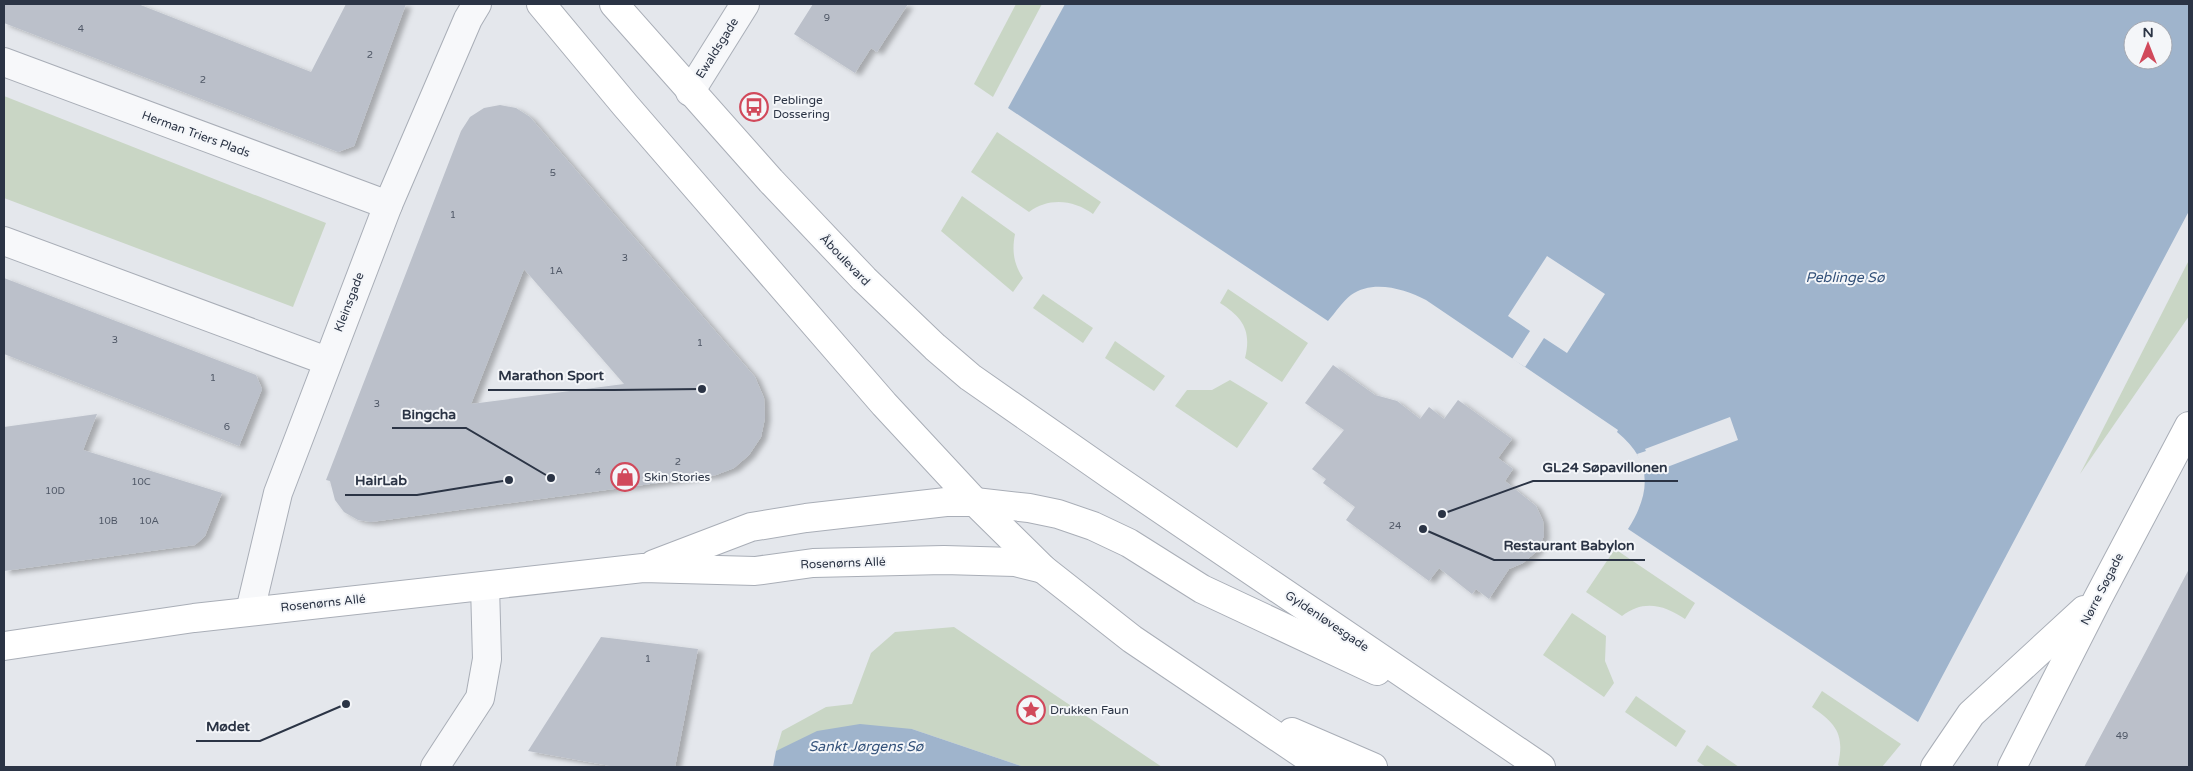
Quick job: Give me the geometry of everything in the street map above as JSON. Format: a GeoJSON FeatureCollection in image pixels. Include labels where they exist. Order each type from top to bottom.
{"type":"FeatureCollection","features":[{"type":"Feature","properties":{"kind":"street","name":"Kleinsgade"},"geometry":{"type":"LineString","coordinates":[[250,611],[278,493],[327,361],[388,205],[468,19],[477,4]]}},
{"type":"Feature","properties":{"kind":"street"},"geometry":{"type":"LineString","coordinates":[[541,4],[884,404],[975,502],[1043,569],[1132,639],[1322,767]]}},
{"type":"Feature","properties":{"kind":"street","name":"Åboulevard"},"geometry":{"type":"LineString","coordinates":[[614,4],[690,92],[864,280],[970,377],[1112,476]]}},
{"type":"Feature","properties":{"kind":"street","name":"Ewaldsgade"},"geometry":{"type":"LineString","coordinates":[[690,92],[745,4]]}},
{"type":"Feature","properties":{"kind":"street","name":"Herman Triers Plads"},"geometry":{"type":"LineString","coordinates":[[4,62],[388,205]]}},
{"type":"Feature","properties":{"kind":"street"},"geometry":{"type":"LineString","coordinates":[[4,241],[327,361]]}},
{"type":"Feature","properties":{"kind":"street","name":"Nørre Søgade"},"geometry":{"type":"LineString","coordinates":[[2012,763],[2098,598],[2186,439]]}},
{"type":"Feature","properties":{"kind":"street","name":"Gyldenløvesgade"},"geometry":{"type":"LineString","coordinates":[[1112,476],[1541,767]]}},
{"type":"Feature","properties":{"kind":"street","name":"Rosenørns Allé"},"geometry":{"type":"LineString","coordinates":[[643,568],[751,527],[806,518],[946,502],[975,502],[1048,512],[1093,526],[1129,543],[1202,589],[1456,708]]}},
{"type":"Feature","properties":{"kind":"street","name":"Rosenørns Allé"},"geometry":{"type":"LineString","coordinates":[[4,646],[250,611],[643,568],[755,571],[813,563],[944,560],[1014,562],[1043,569]]}},
{"type":"Feature","properties":{"kind":"street"},"geometry":{"type":"LineString","coordinates":[[435,767],[480,698],[487,659],[485,586]]}},
{"type":"Feature","properties":{"kind":"street"},"geometry":{"type":"LineString","coordinates":[[1935,767],[1971,714],[2098,598]]}},
{"type":"Feature","properties":{"kind":"street"},"geometry":{"type":"LineString","coordinates":[[1227,703],[1373,767]]}},
{"type":"Feature","properties":{"kind":"green space"},"geometry":{"type":"Polygon","coordinates":[[[1016,4],[1042,4],[993,97],[974,84],[1016,4]]]}},
{"type":"Feature","properties":{"kind":"green space"},"geometry":{"type":"Polygon","coordinates":[[[4,96],[326,223],[293,307],[4,198],[4,96]]]}},
{"type":"Feature","properties":{"kind":"green space"},"geometry":{"type":"Polygon","coordinates":[[[997,132],[1101,202],[1093,214],[1070,203],[1061,202],[1045,204],[1029,212],[971,172],[997,132]]]}},
{"type":"Feature","properties":{"kind":"green space"},"geometry":{"type":"Polygon","coordinates":[[[962,196],[1015,234],[1014,256],[1023,278],[1013,292],[941,231],[962,196]]]}},
{"type":"Feature","properties":{"kind":"green space"},"geometry":{"type":"Polygon","coordinates":[[[2189,260],[2189,316],[2080,474],[2189,260]]]}},
{"type":"Feature","properties":{"kind":"green space"},"geometry":{"type":"Polygon","coordinates":[[[1228,289],[1308,343],[1282,382],[1245,358],[1247,340],[1243,325],[1228,308],[1220,303],[1228,289]]]}},
{"type":"Feature","properties":{"kind":"green space"},"geometry":{"type":"Polygon","coordinates":[[[1043,294],[1093,328],[1083,343],[1033,308],[1043,294]]]}},
{"type":"Feature","properties":{"kind":"green space"},"geometry":{"type":"Polygon","coordinates":[[[1115,341],[1165,376],[1154,391],[1105,358],[1115,341]]]}},
{"type":"Feature","properties":{"kind":"green space"},"geometry":{"type":"Polygon","coordinates":[[[1230,380],[1268,403],[1237,448],[1175,406],[1187,390],[1212,390],[1230,380]]]}},
{"type":"Feature","properties":{"kind":"green space"},"geometry":{"type":"Polygon","coordinates":[[[1615,549],[1695,603],[1685,619],[1670,610],[1654,606],[1638,607],[1622,616],[1586,592],[1615,549]]]}},
{"type":"Feature","properties":{"kind":"green space"},"geometry":{"type":"Polygon","coordinates":[[[1572,613],[1606,636],[1605,661],[1614,683],[1604,697],[1543,655],[1572,613]]]}},
{"type":"Feature","properties":{"kind":"green space"},"geometry":{"type":"Polygon","coordinates":[[[954,627],[1162,767],[1024,767],[912,729],[776,751],[782,731],[826,707],[852,704],[871,653],[895,632],[954,627]]]}},
{"type":"Feature","properties":{"kind":"green space"},"geometry":{"type":"Polygon","coordinates":[[[1822,691],[1901,744],[1882,767],[1841,767],[1838,765],[1840,745],[1837,731],[1827,719],[1812,707],[1822,691]]]}},
{"type":"Feature","properties":{"kind":"green space"},"geometry":{"type":"Polygon","coordinates":[[[1636,696],[1686,731],[1676,747],[1625,712],[1636,696]]]}},
{"type":"Feature","properties":{"kind":"green space"},"geometry":{"type":"Polygon","coordinates":[[[1707,745],[1739,767],[1706,767],[1697,761],[1707,745]]]}},
{"type":"Feature","properties":{"kind":"water","name":"Peblinge Sø"},"geometry":{"type":"Polygon","coordinates":[[[1065,4],[2189,4],[2189,211],[1918,722],[1628,529],[1641,503],[1645,478],[1637,454],[1617,432],[1618,430],[1426,300],[1409,292],[1389,287],[1369,287],[1360,290],[1351,295],[1328,321],[1008,108],[1065,4]]]}},
{"type":"Feature","properties":{"kind":"water","name":"Sankt Jørgens Sø"},"geometry":{"type":"Polygon","coordinates":[[[860,724],[912,729],[1024,767],[773,767],[776,751],[817,731],[860,724]]]}},
{"type":"Feature","properties":{"kind":"pier"},"geometry":{"type":"Polygon","coordinates":[[[1547,256],[1605,294],[1567,353],[1544,338],[1525,367],[1512,359],[1530,331],[1508,316],[1547,256]]]}},
{"type":"Feature","properties":{"kind":"pier"},"geometry":{"type":"Polygon","coordinates":[[[1730,417],[1738,440],[1654,472],[1653,469],[1644,472],[1637,454],[1646,451],[1645,449],[1730,417]]]}},
{"type":"Feature","properties":{"kind":"building"},"geometry":{"type":"Polygon","coordinates":[[[4,4],[138,4],[311,72],[346,4],[406,4],[354,146],[338,152],[4,23],[4,4]]]}},
{"type":"Feature","properties":{"kind":"building"},"geometry":{"type":"Polygon","coordinates":[[[813,4],[908,4],[877,52],[871,48],[855,73],[794,34],[813,4]]]}},
{"type":"Feature","properties":{"kind":"building"},"geometry":{"type":"Polygon","coordinates":[[[500,105],[516,108],[530,117],[755,377],[764,398],[765,418],[761,437],[749,455],[734,468],[716,475],[371,522],[358,520],[344,512],[335,500],[330,481],[326,480],[461,131],[470,117],[484,108],[500,105]],[[524,269],[471,404],[624,384],[524,269]]]}},
{"type":"Feature","properties":{"kind":"building"},"geometry":{"type":"Polygon","coordinates":[[[4,278],[256,375],[262,389],[239,446],[4,354],[4,278]]]}},
{"type":"Feature","properties":{"kind":"building"},"geometry":{"type":"Polygon","coordinates":[[[1333,365],[1375,395],[1397,401],[1420,419],[1429,407],[1444,419],[1458,400],[1512,439],[1498,458],[1513,469],[1505,481],[1536,506],[1543,521],[1544,536],[1536,552],[1523,563],[1509,569],[1489,599],[1476,589],[1472,594],[1439,568],[1429,581],[1346,520],[1355,507],[1323,483],[1326,479],[1312,469],[1344,430],[1305,403],[1333,365]]]}},
{"type":"Feature","properties":{"kind":"building"},"geometry":{"type":"Polygon","coordinates":[[[97,414],[83,450],[222,493],[205,536],[195,545],[4,571],[4,427],[97,414]]]}},
{"type":"Feature","properties":{"kind":"building"},"geometry":{"type":"Polygon","coordinates":[[[2189,569],[2189,767],[2084,767],[2145,653],[2189,569]]]}},
{"type":"Feature","properties":{"kind":"building"},"geometry":{"type":"Polygon","coordinates":[[[601,637],[698,649],[675,767],[616,767],[528,751],[601,637]]]}},
{"type":"Feature","properties":{"kind":"place","name":"Peblinge Dossering"},"geometry":{"type":"Point","coordinates":[754,107]}},
{"type":"Feature","properties":{"kind":"place","name":"Marathon Sport"},"geometry":{"type":"Point","coordinates":[702,389]}},
{"type":"Feature","properties":{"kind":"place","name":"Skin Stories"},"geometry":{"type":"Point","coordinates":[625,477]}},
{"type":"Feature","properties":{"kind":"place","name":"Bingcha"},"geometry":{"type":"Point","coordinates":[551,478]}},
{"type":"Feature","properties":{"kind":"place","name":"HairLab"},"geometry":{"type":"Point","coordinates":[509,480]}},
{"type":"Feature","properties":{"kind":"place","name":"GL24 Søpavillonen"},"geometry":{"type":"Point","coordinates":[1442,514]}},
{"type":"Feature","properties":{"kind":"place","name":"Restaurant Babylon"},"geometry":{"type":"Point","coordinates":[1423,529]}},
{"type":"Feature","properties":{"kind":"place","name":"Mødet"},"geometry":{"type":"Point","coordinates":[346,704]}},
{"type":"Feature","properties":{"kind":"place","name":"Drukken Faun"},"geometry":{"type":"Point","coordinates":[1031,710]}}]}
